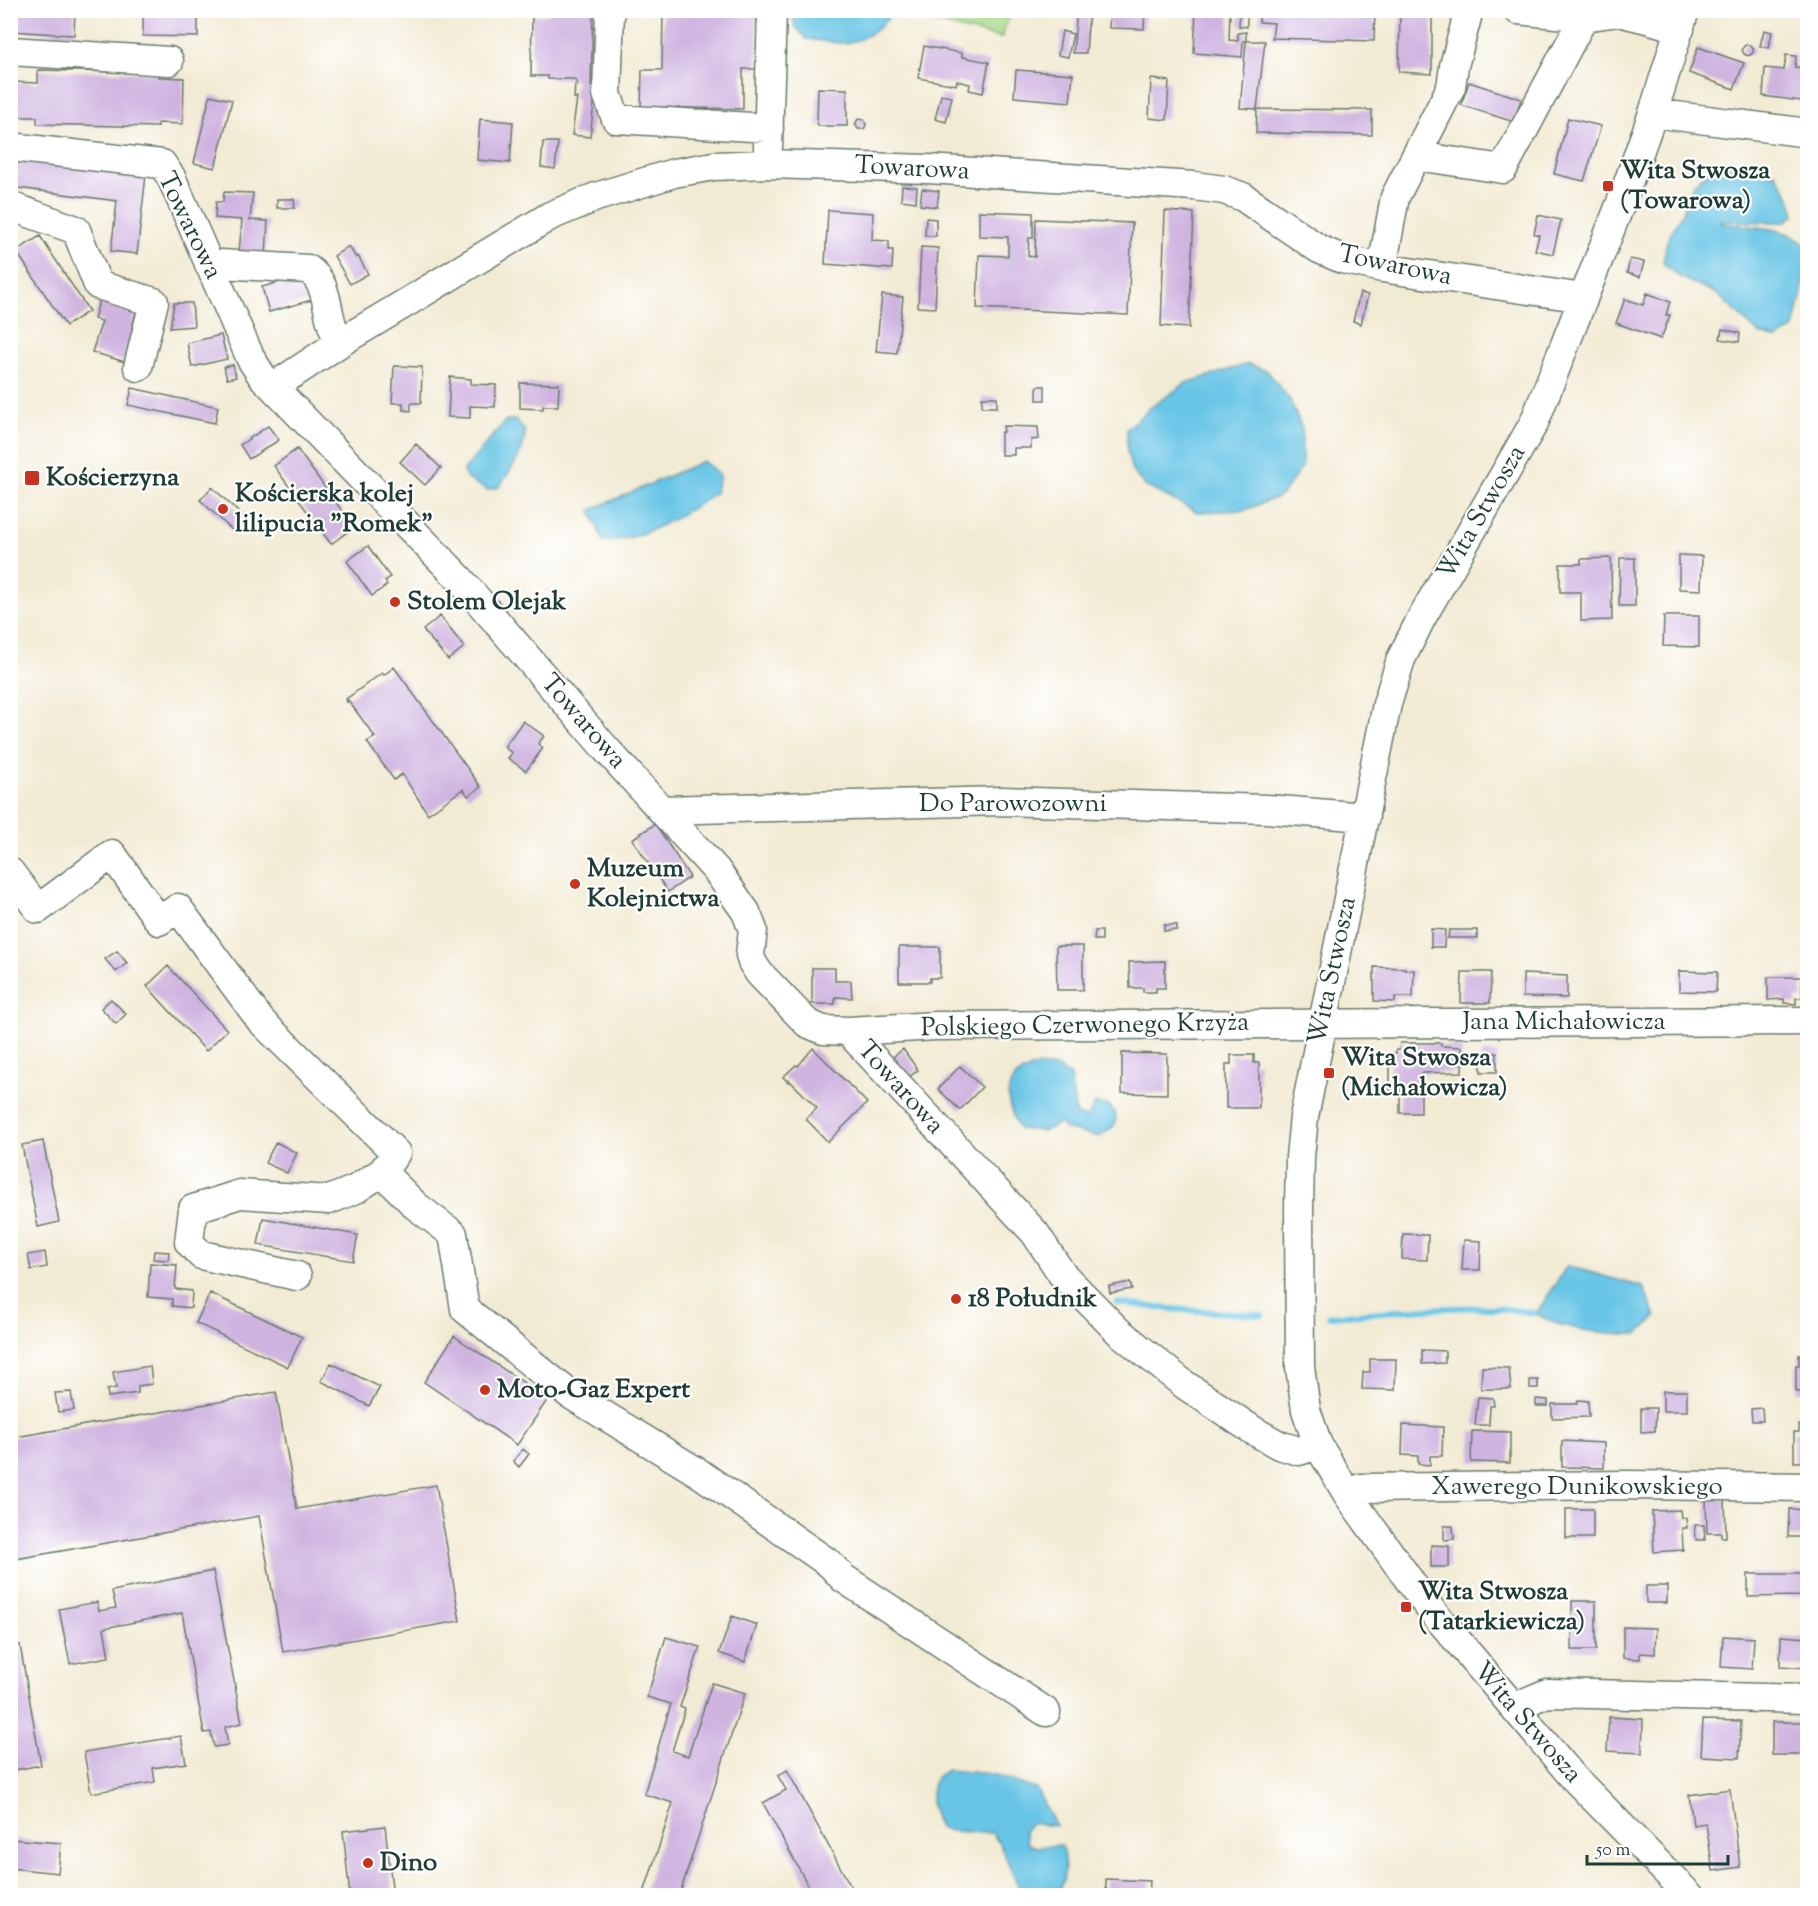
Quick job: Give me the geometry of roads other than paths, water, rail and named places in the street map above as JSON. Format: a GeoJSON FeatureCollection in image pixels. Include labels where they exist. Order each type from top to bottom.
{"type":"FeatureCollection","features":[{"type":"Feature","properties":{"kind":"street"},"geometry":{"type":"LineString","coordinates":[[610,10],[607,94],[616,119],[769,128]]}},
{"type":"Feature","properties":{"kind":"street"},"geometry":{"type":"LineString","coordinates":[[768,164],[771,10]]}},
{"type":"Feature","properties":{"kind":"street"},"geometry":{"type":"LineString","coordinates":[[1382,268],[1395,197],[1451,87],[1454,66],[1469,10]]}},
{"type":"Feature","properties":{"kind":"street"},"geometry":{"type":"LineString","coordinates":[[1518,10],[1584,17],[1618,11],[1651,20],[1683,20]]}},
{"type":"Feature","properties":{"kind":"street"},"geometry":{"type":"LineString","coordinates":[[1417,156],[1503,169],[1584,17]]}},
{"type":"Feature","properties":{"kind":"street","name":"Wita Stwosza"},"geometry":{"type":"LineString","coordinates":[[1683,20],[1653,113],[1534,423],[1422,617],[1401,659],[1388,704],[1304,1117],[1300,1157],[1299,1210],[1300,1367],[1306,1410],[1318,1444],[1348,1495],[1427,1605],[1574,1778],[1690,1896]]}},
{"type":"Feature","properties":{"kind":"street"},"geometry":{"type":"LineString","coordinates":[[10,51],[169,61]]}},
{"type":"Feature","properties":{"kind":"street"},"geometry":{"type":"LineString","coordinates":[[1653,113],[1808,133]]}},
{"type":"Feature","properties":{"kind":"street","name":"Towarowa"},"geometry":{"type":"LineString","coordinates":[[10,147],[162,164],[171,177],[251,359],[262,376],[458,577],[606,749],[717,871],[746,912],[753,930],[750,955],[759,973],[807,1023],[823,1029],[848,1031],[1035,1233],[1062,1274],[1118,1331],[1185,1385],[1254,1431],[1280,1445],[1299,1450],[1318,1444]]}},
{"type":"Feature","properties":{"kind":"street","name":"Towarowa"},"geometry":{"type":"LineString","coordinates":[[273,387],[341,342],[550,216],[596,197],[674,173],[714,166],[768,164],[928,169],[1194,186],[1224,190],[1243,197],[1319,249],[1342,259],[1382,268],[1583,300]]}},
{"type":"Feature","properties":{"kind":"street"},"geometry":{"type":"LineString","coordinates":[[10,206],[76,230],[98,285],[154,302],[138,367]]}},
{"type":"Feature","properties":{"kind":"street"},"geometry":{"type":"LineString","coordinates":[[209,265],[308,269],[318,276],[326,295],[333,333],[341,342]]}},
{"type":"Feature","properties":{"kind":"street","name":"Do Parowozowni"},"geometry":{"type":"LineString","coordinates":[[662,810],[1001,801],[1268,809],[1365,818]]}},
{"type":"Feature","properties":{"kind":"street"},"geometry":{"type":"LineString","coordinates":[[10,872],[38,909],[112,854],[159,921],[178,908],[261,1021],[396,1153],[382,1172],[356,1189],[329,1200],[240,1194],[193,1209],[189,1242],[201,1255],[297,1276]]}},
{"type":"Feature","properties":{"kind":"street","name":"Jana Michałowicza"},"geometry":{"type":"LineString","coordinates":[[1322,1024],[1808,1021]]}},
{"type":"Feature","properties":{"kind":"street","name":"Polskiego Czerwonego Krzyża"},"geometry":{"type":"LineString","coordinates":[[848,1031],[936,1026],[1322,1024]]}},
{"type":"Feature","properties":{"kind":"street"},"geometry":{"type":"LineString","coordinates":[[382,1172],[416,1206],[453,1234],[465,1309],[568,1393],[699,1473],[830,1564],[843,1578],[1046,1712]]}},
{"type":"Feature","properties":{"kind":"street","name":"Xawerego Dunikowskiego"},"geometry":{"type":"LineString","coordinates":[[1348,1495],[1360,1488],[1626,1485],[1808,1488]]}},
{"type":"Feature","properties":{"kind":"street"},"geometry":{"type":"LineString","coordinates":[[1516,1711],[1526,1702],[1547,1693],[1808,1699]]}},
{"type":"Feature","properties":{"kind":"water"},"geometry":{"type":"Polygon","coordinates":[[[792,10],[891,11],[879,28],[873,32],[852,42],[841,43],[807,39],[795,26],[792,10]]]}},
{"type":"Feature","properties":{"kind":"water"},"geometry":{"type":"Polygon","coordinates":[[[1739,166],[1776,174],[1789,195],[1795,214],[1785,222],[1720,221],[1721,223],[1779,231],[1799,240],[1807,247],[1807,270],[1794,328],[1777,339],[1759,334],[1717,294],[1680,277],[1663,263],[1667,241],[1684,209],[1693,185],[1713,167],[1739,166]]]}},
{"type":"Feature","properties":{"kind":"water"},"geometry":{"type":"Polygon","coordinates":[[[1248,364],[1267,371],[1290,400],[1302,429],[1302,467],[1281,496],[1245,510],[1197,512],[1145,486],[1132,471],[1127,451],[1127,429],[1151,407],[1186,383],[1248,364]]]}},
{"type":"Feature","properties":{"kind":"water"},"geometry":{"type":"Polygon","coordinates":[[[506,420],[516,420],[525,431],[523,446],[499,487],[487,490],[467,479],[463,471],[506,420]]]}},
{"type":"Feature","properties":{"kind":"water"},"geometry":{"type":"Polygon","coordinates":[[[703,461],[720,475],[715,493],[676,518],[647,532],[618,540],[603,541],[591,510],[703,461]]]}},
{"type":"Feature","properties":{"kind":"water"},"geometry":{"type":"Polygon","coordinates":[[[1037,1066],[1058,1068],[1070,1076],[1076,1115],[1088,1118],[1095,1104],[1108,1105],[1116,1115],[1115,1125],[1099,1137],[1065,1129],[1060,1123],[1044,1131],[1019,1129],[1009,1104],[1009,1090],[1017,1076],[1037,1066]]]}},
{"type":"Feature","properties":{"kind":"water"},"geometry":{"type":"Polygon","coordinates":[[[1567,1266],[1643,1287],[1656,1317],[1637,1334],[1624,1334],[1572,1328],[1536,1314],[1567,1266]]]}},
{"type":"Feature","properties":{"kind":"water"},"geometry":{"type":"Polygon","coordinates":[[[947,1770],[992,1774],[1036,1789],[1056,1826],[1031,1823],[1024,1831],[1028,1844],[1036,1847],[1062,1845],[1064,1877],[1055,1895],[1024,1895],[1002,1848],[992,1833],[950,1831],[939,1827],[934,1816],[931,1791],[936,1778],[947,1770]]]}},
{"type":"Feature","properties":{"kind":"waterway"},"geometry":{"type":"LineString","coordinates":[[1117,1303],[1262,1315]]}},
{"type":"Feature","properties":{"kind":"waterway"},"geometry":{"type":"LineString","coordinates":[[1329,1316],[1457,1308],[1534,1313]]}},
{"type":"Feature","properties":{"kind":"place","name":"Wita Stwosza (Towarowa)"},"geometry":{"type":"Point","coordinates":[1608,186]}},
{"type":"Feature","properties":{"kind":"place","name":"Kościerzyna"},"geometry":{"type":"Point","coordinates":[32,478]}},
{"type":"Feature","properties":{"kind":"place","name":"Kościerska kolej lilipucia \"Romek\""},"geometry":{"type":"Point","coordinates":[223,509]}},
{"type":"Feature","properties":{"kind":"place","name":"Stolem Olejak"},"geometry":{"type":"Point","coordinates":[395,602]}},
{"type":"Feature","properties":{"kind":"place","name":"Muzeum Kolejnictwa"},"geometry":{"type":"Point","coordinates":[575,884]}},
{"type":"Feature","properties":{"kind":"place","name":"Wita Stwosza (Michałowicza)"},"geometry":{"type":"Point","coordinates":[1329,1073]}},
{"type":"Feature","properties":{"kind":"place","name":"18 Południk"},"geometry":{"type":"Point","coordinates":[956,1299]}},
{"type":"Feature","properties":{"kind":"place","name":"Moto-Gaz Expert"},"geometry":{"type":"Point","coordinates":[485,1390]}},
{"type":"Feature","properties":{"kind":"place","name":"Wita Stwosza (Tatarkiewicza)"},"geometry":{"type":"Point","coordinates":[1406,1607]}},
{"type":"Feature","properties":{"kind":"place","name":"Dino"},"geometry":{"type":"Point","coordinates":[368,1863]}}]}
